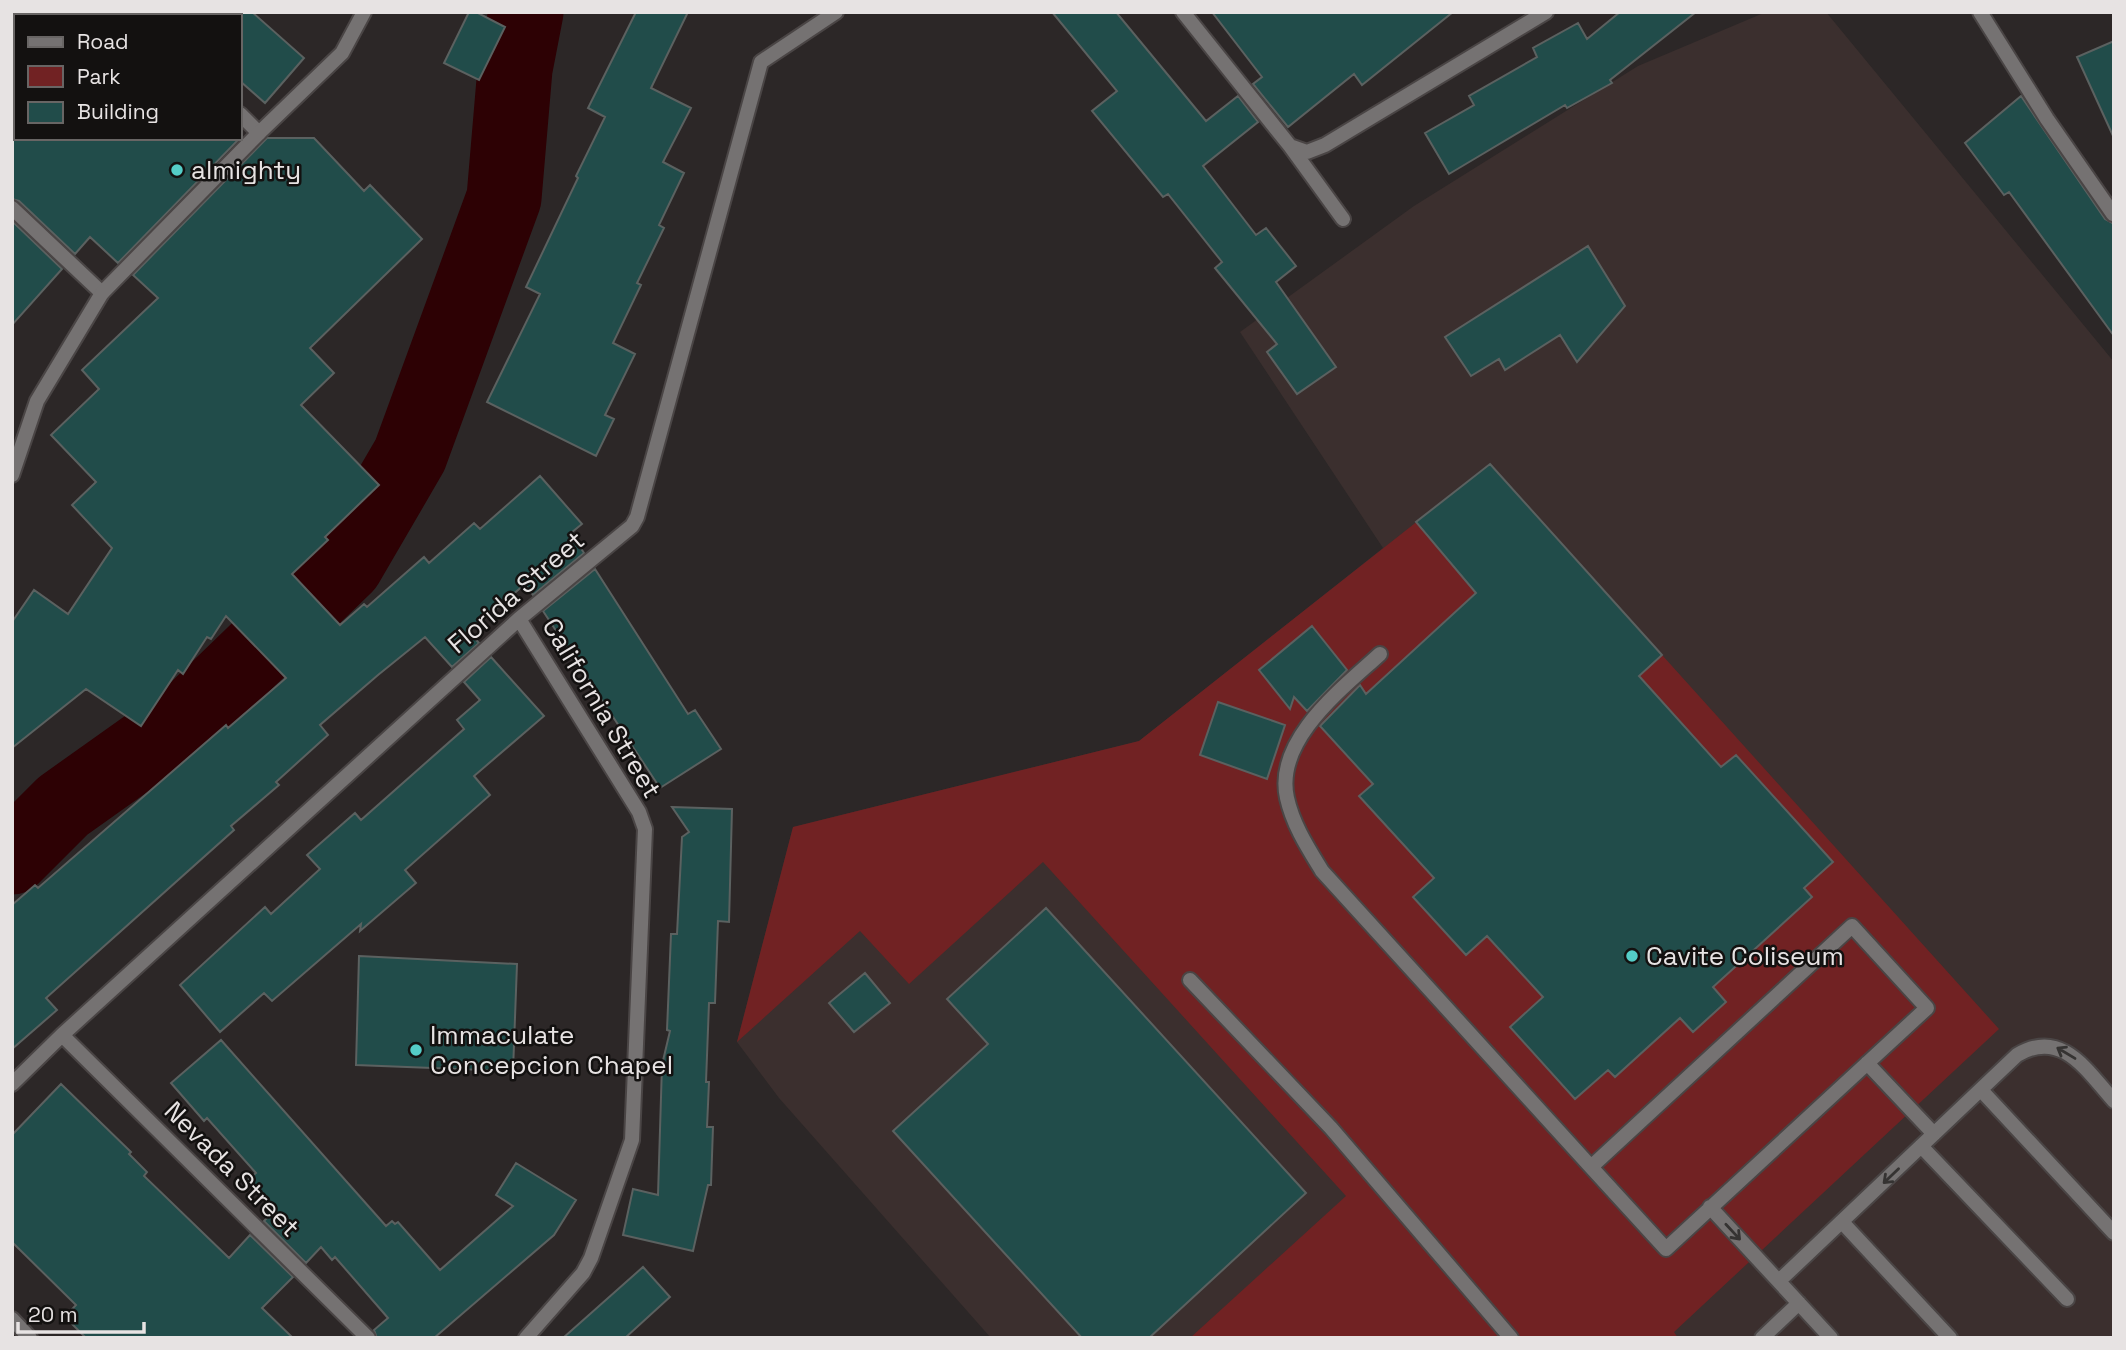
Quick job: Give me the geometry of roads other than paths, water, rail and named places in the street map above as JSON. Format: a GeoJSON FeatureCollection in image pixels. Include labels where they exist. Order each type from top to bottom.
{"type":"FeatureCollection","features":[{"type":"Feature","properties":{"kind":"street"},"geometry":{"type":"LineString","coordinates":[[12,475],[37,401],[102,293],[259,133],[342,53],[365,12]]}},
{"type":"Feature","properties":{"kind":"street","name":"Florida Street"},"geometry":{"type":"LineString","coordinates":[[12,1084],[62,1035],[519,619],[632,526],[638,517],[761,62],[836,12]]}},
{"type":"Feature","properties":{"kind":"street"},"geometry":{"type":"LineString","coordinates":[[1183,12],[1290,146],[1343,219]]}},
{"type":"Feature","properties":{"kind":"street"},"geometry":{"type":"LineString","coordinates":[[1290,146],[1307,152],[1325,145],[1546,12]]}},
{"type":"Feature","properties":{"kind":"street"},"geometry":{"type":"LineString","coordinates":[[1980,12],[2047,119],[2113,214]]}},
{"type":"Feature","properties":{"kind":"street"},"geometry":{"type":"LineString","coordinates":[[242,116],[259,133]]}},
{"type":"Feature","properties":{"kind":"street"},"geometry":{"type":"LineString","coordinates":[[12,208],[102,293]]}},
{"type":"Feature","properties":{"kind":"street","name":"California Street"},"geometry":{"type":"LineString","coordinates":[[519,619],[639,811],[645,829],[632,1140],[591,1258],[583,1273],[526,1338]]}},
{"type":"Feature","properties":{"kind":"street"},"geometry":{"type":"LineString","coordinates":[[1380,654],[1304,729],[1288,758],[1286,795],[1299,834],[1322,871],[1591,1167],[1666,1249],[1927,1008],[1852,926],[1591,1167]]}},
{"type":"Feature","properties":{"kind":"street"},"geometry":{"type":"LineString","coordinates":[[1190,980],[1331,1128],[1511,1338]]}},
{"type":"Feature","properties":{"kind":"street","name":"Nevada Street"},"geometry":{"type":"LineString","coordinates":[[62,1035],[368,1338]]}},
{"type":"Feature","properties":{"kind":"street"},"geometry":{"type":"LineString","coordinates":[[1779,1281],[2017,1055],[2037,1046],[2049,1045],[2070,1054],[2114,1101]]}},
{"type":"Feature","properties":{"kind":"street"},"geometry":{"type":"LineString","coordinates":[[1867,1063],[1934,1134]]}},
{"type":"Feature","properties":{"kind":"street"},"geometry":{"type":"LineString","coordinates":[[1981,1090],[2114,1233]]}},
{"type":"Feature","properties":{"kind":"street"},"geometry":{"type":"LineString","coordinates":[[1921,1146],[2067,1299]]}},
{"type":"Feature","properties":{"kind":"street"},"geometry":{"type":"LineString","coordinates":[[1710,1207],[1831,1338]]}},
{"type":"Feature","properties":{"kind":"street"},"geometry":{"type":"LineString","coordinates":[[1842,1222],[1950,1338]]}},
{"type":"Feature","properties":{"kind":"street"},"geometry":{"type":"LineString","coordinates":[[1762,1338],[1799,1303]]}},
{"type":"Feature","properties":{"kind":"street"},"geometry":{"type":"LineString","coordinates":[[12,1320],[30,1338]]}},
{"type":"Feature","properties":{"kind":"waterway"},"geometry":{"type":"LineString","coordinates":[[12,857],[63,806],[191,715],[346,565],[410,455],[504,198],[515,69],[526,12]]}},
{"type":"Feature","properties":{"kind":"place","name":"almighty"},"geometry":{"type":"Point","coordinates":[177,170]}},
{"type":"Feature","properties":{"kind":"place","name":"Cavite Coliseum"},"geometry":{"type":"Point","coordinates":[1632,956]}},
{"type":"Feature","properties":{"kind":"place","name":"Immaculate Concepcion Chapel"},"geometry":{"type":"Point","coordinates":[416,1050]}}]}
